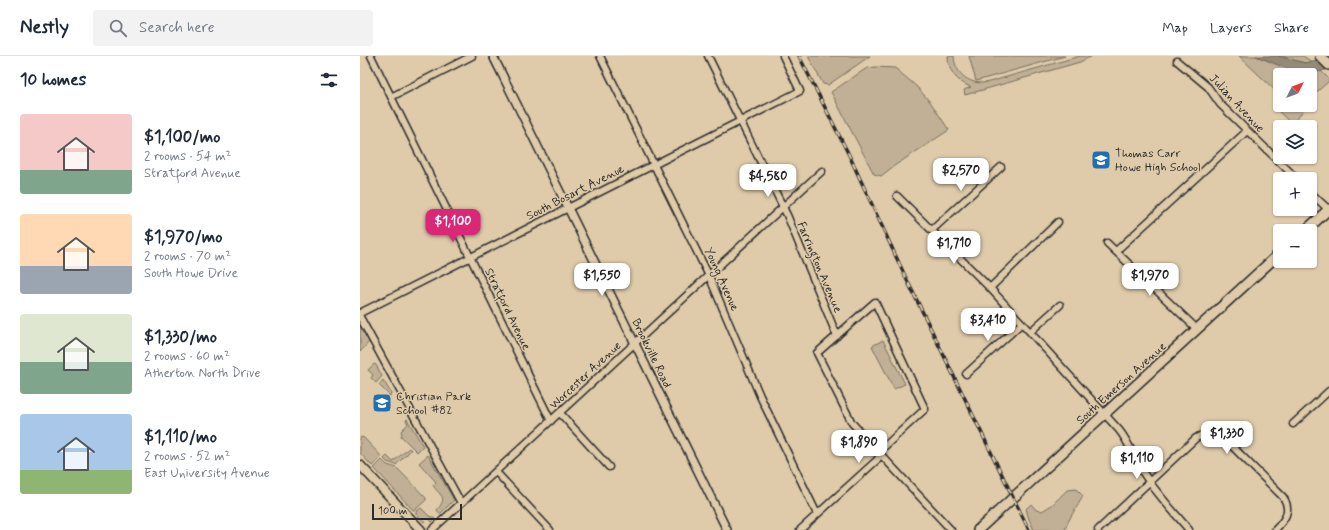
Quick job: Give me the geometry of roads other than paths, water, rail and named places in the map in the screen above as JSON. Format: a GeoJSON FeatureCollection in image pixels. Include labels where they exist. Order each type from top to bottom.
{"type":"FeatureCollection","features":[{"type":"Feature","properties":{"kind":"main road"},"geometry":{"type":"LineString","coordinates":[[1320,56],[1329,65]]}},
{"type":"Feature","properties":{"kind":"main road"},"geometry":{"type":"LineString","coordinates":[[1313,224],[1329,209]]}},
{"type":"Feature","properties":{"kind":"main road","name":"South Emerson Avenue"},"geometry":{"type":"LineString","coordinates":[[978,530],[1273,260]]}},
{"type":"Feature","properties":{"kind":"main road"},"geometry":{"type":"LineString","coordinates":[[361,469],[421,530]]}},
{"type":"Feature","properties":{"kind":"street","name":"Stratford Avenue"},"geometry":{"type":"LineString","coordinates":[[371,56],[551,421]]}},
{"type":"Feature","properties":{"kind":"street"},"geometry":{"type":"LineString","coordinates":[[391,97],[472,56]]}},
{"type":"Feature","properties":{"kind":"street","name":"Brookville Road"},"geometry":{"type":"LineString","coordinates":[[493,56],[726,530]]}},
{"type":"Feature","properties":{"kind":"street","name":"Young Avenue"},"geometry":{"type":"LineString","coordinates":[[600,56],[709,276],[760,396],[817,514]]}},
{"type":"Feature","properties":{"kind":"street","name":"Farrington Avenue"},"geometry":{"type":"LineString","coordinates":[[708,56],[783,208],[837,336]]}},
{"type":"Feature","properties":{"kind":"street","name":"South Bosart Avenue"},"geometry":{"type":"LineString","coordinates":[[360,313],[800,91],[782,56]]}},
{"type":"Feature","properties":{"kind":"street","name":"Julian Avenue"},"geometry":{"type":"LineString","coordinates":[[1177,61],[1208,87],[1220,104],[1290,172]]}},
{"type":"Feature","properties":{"kind":"street"},"geometry":{"type":"LineString","coordinates":[[1116,251],[1247,131]]}},
{"type":"Feature","properties":{"kind":"street"},"geometry":{"type":"LineString","coordinates":[[932,230],[1001,167]]}},
{"type":"Feature","properties":{"kind":"street","name":"Worcester Avenue"},"geometry":{"type":"LineString","coordinates":[[432,530],[822,171]]}},
{"type":"Feature","properties":{"kind":"street"},"geometry":{"type":"LineString","coordinates":[[897,196],[990,288],[1104,414],[1124,437],[1142,471],[1150,482],[1190,530]]}},
{"type":"Feature","properties":{"kind":"street"},"geometry":{"type":"LineString","coordinates":[[1317,198],[1329,209]]}},
{"type":"Feature","properties":{"kind":"street"},"geometry":{"type":"LineString","coordinates":[[990,288],[1058,222]]}},
{"type":"Feature","properties":{"kind":"street"},"geometry":{"type":"LineString","coordinates":[[1107,243],[1197,329]]}},
{"type":"Feature","properties":{"kind":"street"},"geometry":{"type":"LineString","coordinates":[[800,530],[877,460],[880,453],[884,447],[925,409],[874,302],[817,354],[852,423],[880,453],[951,530]]}},
{"type":"Feature","properties":{"kind":"street"},"geometry":{"type":"LineString","coordinates":[[1030,332],[1060,305]]}},
{"type":"Feature","properties":{"kind":"street"},"geometry":{"type":"LineString","coordinates":[[360,317],[461,503]]}},
{"type":"Feature","properties":{"kind":"street"},"geometry":{"type":"LineString","coordinates":[[966,374],[1022,323]]}},
{"type":"Feature","properties":{"kind":"street"},"geometry":{"type":"LineString","coordinates":[[1293,424],[1329,391]]}},
{"type":"Feature","properties":{"kind":"street"},"geometry":{"type":"LineString","coordinates":[[560,413],[609,467]]}},
{"type":"Feature","properties":{"kind":"street"},"geometry":{"type":"LineString","coordinates":[[1098,530],[1198,437],[1206,434],[1218,435],[1227,441],[1283,497],[1287,507],[1287,515],[1283,522],[1275,530]]}},
{"type":"Feature","properties":{"kind":"street"},"geometry":{"type":"LineString","coordinates":[[496,472],[550,530]]}},
{"type":"Feature","properties":{"kind":"railway"},"geometry":{"type":"LineString","coordinates":[[799,56],[849,155],[905,276],[1029,530]]}},
{"type":"Feature","properties":{"kind":"place","name":"Thomas Carr Howe High School"},"geometry":{"type":"Point","coordinates":[1101,160]}},
{"type":"Feature","properties":{"kind":"place","name":"Christian Park School #82"},"geometry":{"type":"Point","coordinates":[382,403]}}]}
